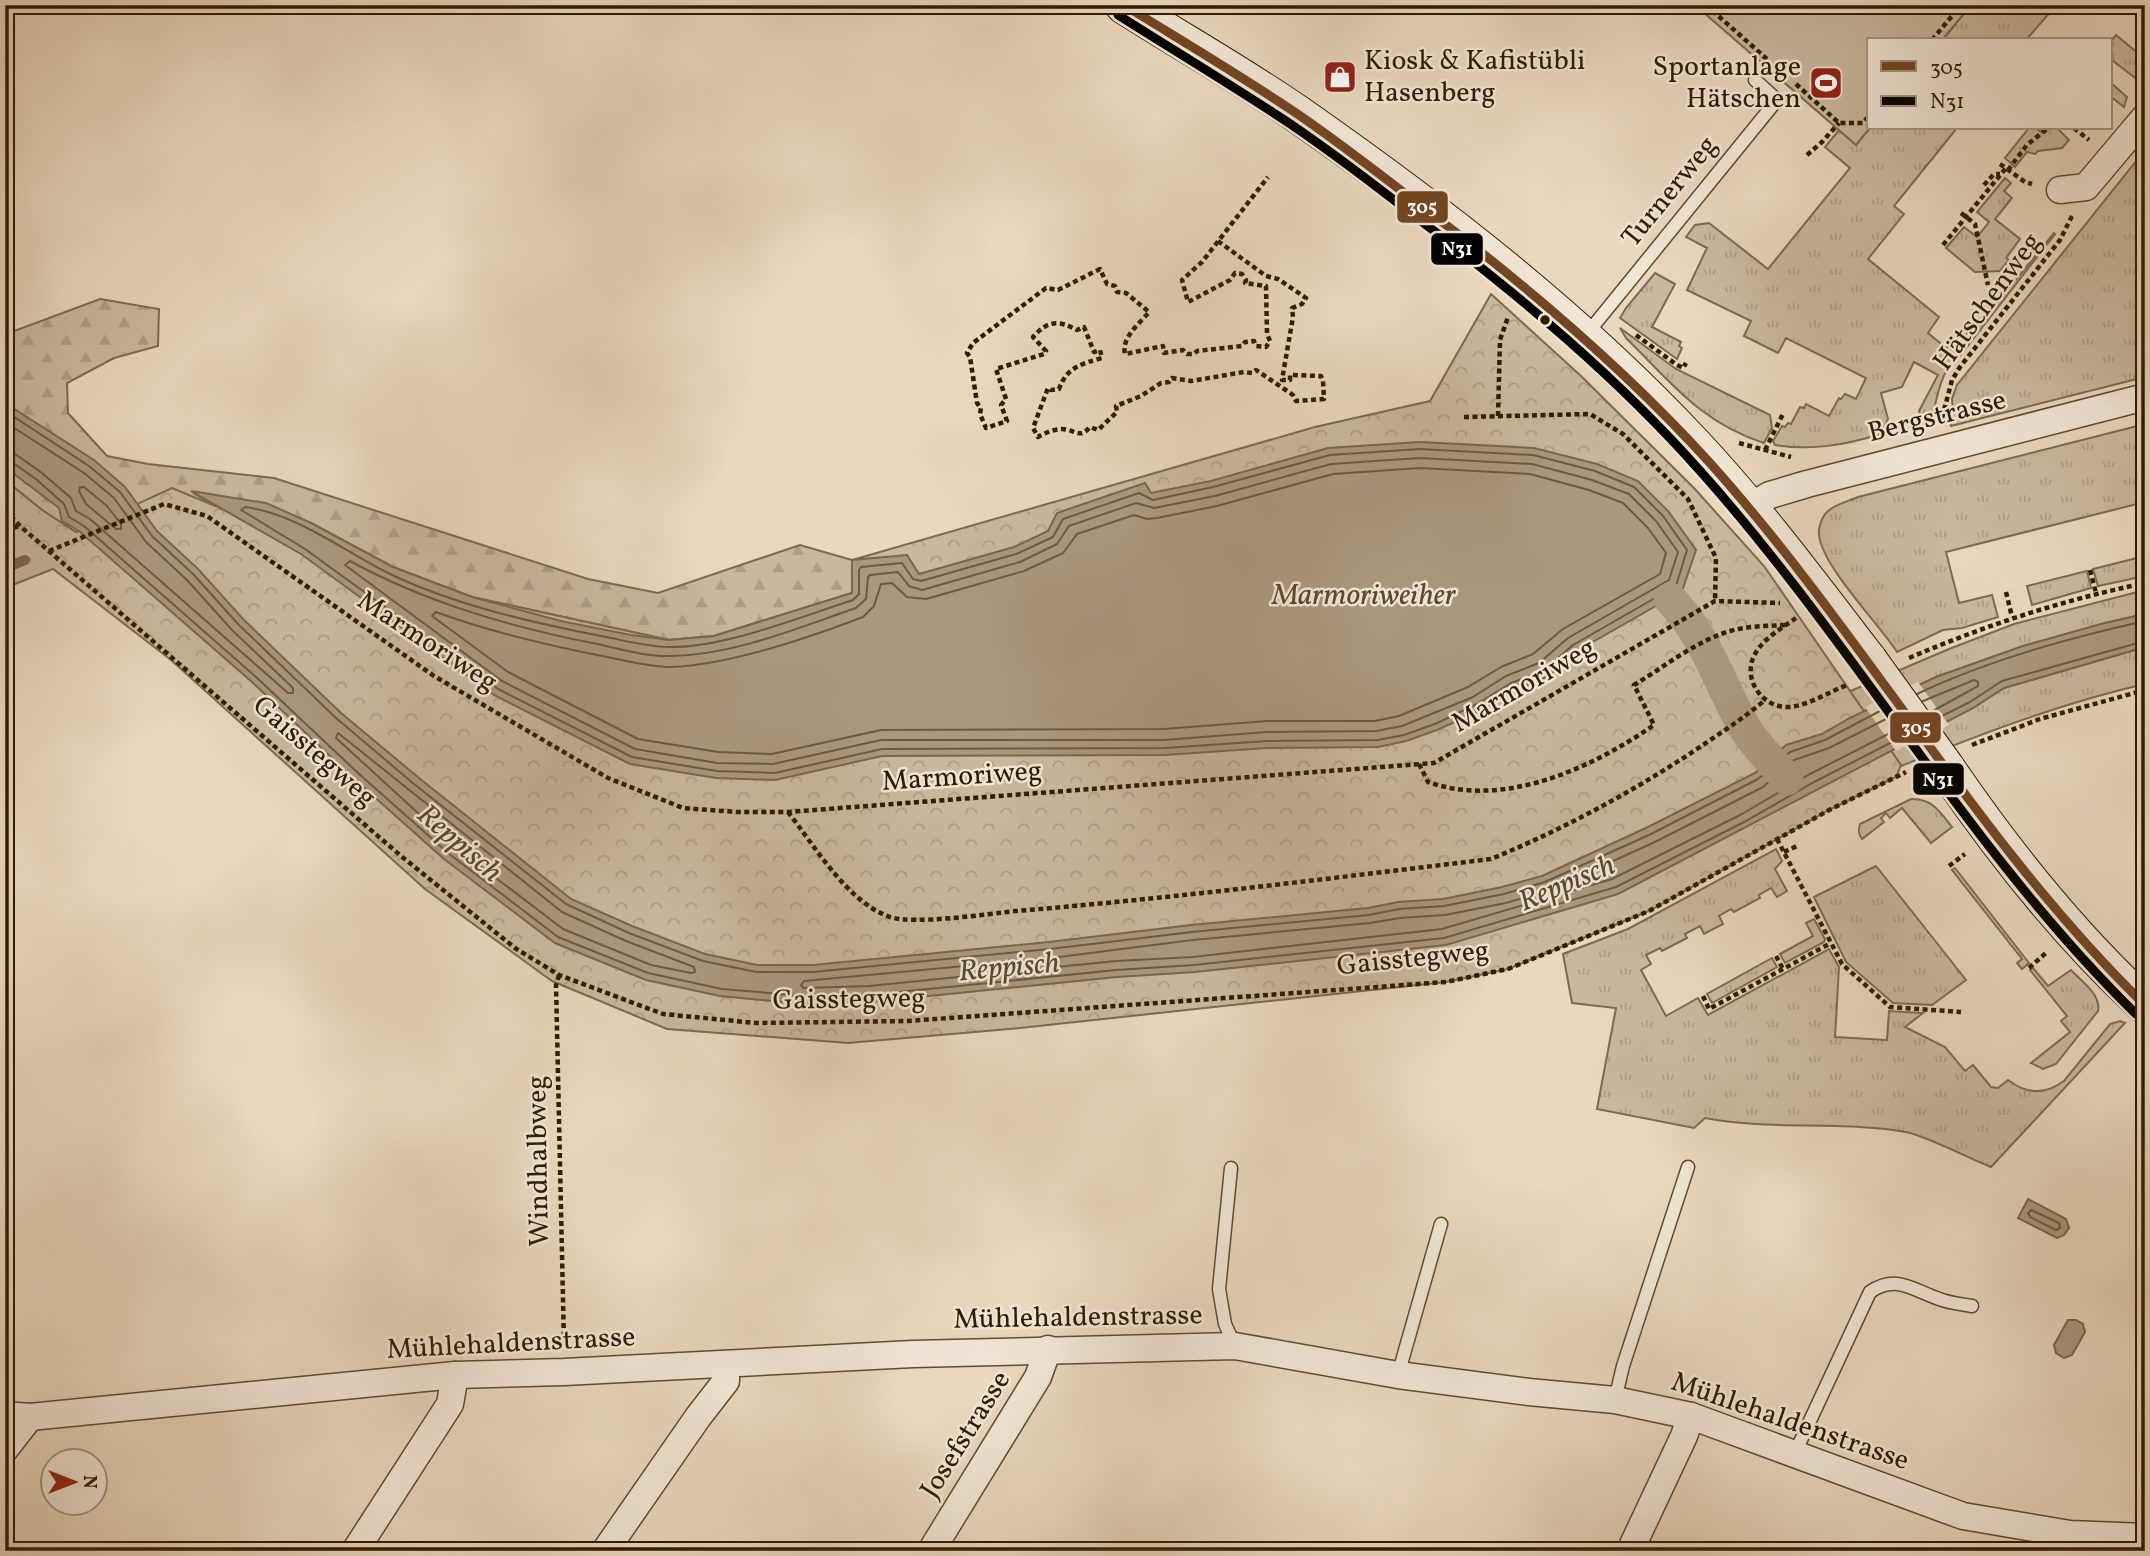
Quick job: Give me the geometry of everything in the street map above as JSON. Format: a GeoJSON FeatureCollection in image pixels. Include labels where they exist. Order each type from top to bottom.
{"type":"FeatureCollection","features":[{"type":"Feature","properties":{"kind":"street"},"geometry":{"type":"LineString","coordinates":[[1124,5],[1297,114],[1450,226],[1525,286],[1595,324],[1748,507],[1869,661],[1956,757],[1972,806],[2053,908],[2111,975],[2145,1005]]}},
{"type":"Feature","properties":{"kind":"street"},"geometry":{"type":"LineString","coordinates":[[2060,190],[2086,187],[2145,117]]}},
{"type":"Feature","properties":{"kind":"street","name":"Bergstrasse"},"geometry":{"type":"LineString","coordinates":[[1748,507],[1770,495],[1807,484],[2145,397]]}},
{"type":"Feature","properties":{"kind":"street","name":"Mühlehaldenstrasse"},"geometry":{"type":"LineString","coordinates":[[5,1449],[18,1416],[455,1375],[726,1365],[913,1354],[1235,1346],[1398,1375],[1615,1400],[1692,1416],[1963,1516],[2067,1542],[2145,1537]]}},
{"type":"Feature","properties":{"kind":"street","name":"Josefstrasse"},"geometry":{"type":"LineString","coordinates":[[931,1551],[1038,1377],[1048,1349]]}},
{"type":"Feature","properties":{"kind":"street"},"geometry":{"type":"LineString","coordinates":[[605,1551],[698,1416],[726,1381],[726,1365]]}},
{"type":"Feature","properties":{"kind":"street"},"geometry":{"type":"LineString","coordinates":[[355,1551],[450,1404],[455,1375]]}},
{"type":"Feature","properties":{"kind":"street"},"geometry":{"type":"LineString","coordinates":[[1630,1551],[1692,1416]]}},
{"type":"Feature","properties":{"kind":"lane","name":"Turnerweg"},"geometry":{"type":"LineString","coordinates":[[1595,324],[1777,100],[1755,80]]}},
{"type":"Feature","properties":{"kind":"lane"},"geometry":{"type":"LineString","coordinates":[[1615,1400],[1622,1366],[1688,1167]]}},
{"type":"Feature","properties":{"kind":"lane"},"geometry":{"type":"LineString","coordinates":[[1231,1168],[1219,1289],[1225,1324],[1235,1346]]}},
{"type":"Feature","properties":{"kind":"lane"},"geometry":{"type":"LineString","coordinates":[[1398,1375],[1441,1224]]}},
{"type":"Feature","properties":{"kind":"lane"},"geometry":{"type":"LineString","coordinates":[[1794,1455],[1870,1292],[1882,1284],[1898,1283],[1941,1300],[1972,1306]]}},
{"type":"Feature","properties":{"kind":"path"},"geometry":{"type":"LineString","coordinates":[[1933,38],[1961,5]]}},
{"type":"Feature","properties":{"kind":"path"},"geometry":{"type":"LineString","coordinates":[[1807,155],[1839,123],[1863,123],[1867,118]]}},
{"type":"Feature","properties":{"kind":"path"},"geometry":{"type":"LineString","coordinates":[[1943,245],[1964,215],[2027,145],[2046,130]]}},
{"type":"Feature","properties":{"kind":"path"},"geometry":{"type":"LineString","coordinates":[[2000,164],[2025,182],[2060,190]]}},
{"type":"Feature","properties":{"kind":"path"},"geometry":{"type":"LineString","coordinates":[[1984,185],[1994,174],[2001,174]]}},
{"type":"Feature","properties":{"kind":"path"},"geometry":{"type":"LineString","coordinates":[[1218,241],[1266,276],[1278,279],[1306,298],[1302,304],[1292,308],[1293,317],[1282,380],[1290,380],[1290,375],[1321,376],[1325,399],[1296,401],[1293,395],[1255,370],[1252,373],[1191,381],[1172,378],[1141,396],[1116,406],[1117,412],[1098,430],[1090,427],[1079,435],[1060,429],[1038,437],[1033,428],[1048,388],[1059,389],[1062,381],[1078,365],[1102,358],[1100,350],[1094,352],[1084,327],[1077,330],[1070,324],[1057,323],[1042,328],[1033,337],[1046,351],[1044,354],[996,369],[1006,399],[1001,405],[1007,421],[986,428],[977,403],[970,357],[967,353],[973,343],[1046,288],[1058,290],[1100,270],[1107,284],[1115,286],[1117,292],[1126,293],[1149,312],[1126,340],[1123,346],[1125,354],[1163,346],[1164,352],[1183,350],[1186,354],[1194,354],[1197,351],[1242,346],[1245,342],[1254,341],[1255,346],[1266,347],[1270,341],[1267,334],[1266,286],[1250,285],[1245,283],[1246,280],[1241,274],[1234,274],[1230,280],[1188,302],[1182,280],[1202,262],[1218,241],[1268,177]]}},
{"type":"Feature","properties":{"kind":"path","name":"Hätschenweg"},"geometry":{"type":"LineString","coordinates":[[1943,447],[1941,419],[1952,380],[2060,240],[2086,187]]}},
{"type":"Feature","properties":{"kind":"path"},"geometry":{"type":"LineString","coordinates":[[1964,215],[1975,224],[1988,285]]}},
{"type":"Feature","properties":{"kind":"path"},"geometry":{"type":"LineString","coordinates":[[1498,416],[1500,340],[1506,320],[1525,286]]}},
{"type":"Feature","properties":{"kind":"path"},"geometry":{"type":"LineString","coordinates":[[1595,324],[1683,368],[1686,363]]}},
{"type":"Feature","properties":{"kind":"path"},"geometry":{"type":"LineString","coordinates":[[1765,450],[1784,412]]}},
{"type":"Feature","properties":{"kind":"path"},"geometry":{"type":"LineString","coordinates":[[1464,417],[1590,414],[1622,434],[1688,499],[1716,558],[1715,601]]}},
{"type":"Feature","properties":{"kind":"path"},"geometry":{"type":"LineString","coordinates":[[1707,459],[1728,440],[1794,457],[1807,484]]}},
{"type":"Feature","properties":{"kind":"path","name":"Marmoriweg"},"geometry":{"type":"LineString","coordinates":[[49,551],[164,504],[207,516],[434,676],[608,778],[683,808],[737,812],[788,812],[1434,763],[1715,601],[1787,604]]}},
{"type":"Feature","properties":{"kind":"path","name":"Gaisstegweg"},"geometry":{"type":"LineString","coordinates":[[5,510],[20,526],[401,856],[515,948],[559,975],[663,1014],[756,1023],[908,1021],[1446,982],[1508,969],[1649,911],[1831,809],[1908,772]]}},
{"type":"Feature","properties":{"kind":"path"},"geometry":{"type":"LineString","coordinates":[[5,530],[20,526]]}},
{"type":"Feature","properties":{"kind":"path"},"geometry":{"type":"LineString","coordinates":[[2090,570],[2096,593]]}},
{"type":"Feature","properties":{"kind":"path"},"geometry":{"type":"LineString","coordinates":[[2006,592],[2012,617],[2096,593],[2145,583]]}},
{"type":"Feature","properties":{"kind":"path"},"geometry":{"type":"LineString","coordinates":[[1793,610],[1799,616]]}},
{"type":"Feature","properties":{"kind":"path"},"geometry":{"type":"LineString","coordinates":[[1419,764],[1428,782],[1444,788],[1481,791],[1536,782],[1595,760],[1628,743],[1654,725],[1634,685],[1729,631],[1786,625]]}},
{"type":"Feature","properties":{"kind":"path"},"geometry":{"type":"LineString","coordinates":[[1956,757],[2040,719],[2145,690]]}},
{"type":"Feature","properties":{"kind":"path"},"geometry":{"type":"LineString","coordinates":[[788,812],[851,892],[871,909],[892,918],[931,919],[1148,901],[1491,859],[1529,843],[1649,781],[1743,718],[1765,700]]}},
{"type":"Feature","properties":{"kind":"path"},"geometry":{"type":"LineString","coordinates":[[1777,839],[1842,964],[1890,1007],[1961,1012]]}},
{"type":"Feature","properties":{"kind":"path"},"geometry":{"type":"LineString","coordinates":[[1784,852],[1797,846]]}},
{"type":"Feature","properties":{"kind":"path"},"geometry":{"type":"LineString","coordinates":[[1703,996],[1709,1009],[1831,943]]}},
{"type":"Feature","properties":{"kind":"path"},"geometry":{"type":"LineString","coordinates":[[1776,956],[1783,969]]}},
{"type":"Feature","properties":{"kind":"path","name":"Windhalbweg"},"geometry":{"type":"LineString","coordinates":[[559,975],[556,985],[564,1347]]}},
{"type":"Feature","properties":{"kind":"green space","name":"Sportanlage Hätschen"},"geometry":{"type":"Polygon","coordinates":[[[1695,5],[1971,5],[1944,38],[1867,38],[1868,130],[1856,145],[1695,5]]]}},
{"type":"Feature","properties":{"kind":"green space"},"geometry":{"type":"Polygon","coordinates":[[[1971,5],[2063,5],[2052,10],[2028,38],[1945,38],[1971,5]]]}},
{"type":"Feature","properties":{"kind":"green space"},"geometry":{"type":"Polygon","coordinates":[[[2116,35],[2145,59],[2145,80],[2138,80],[2113,61],[2112,40],[2116,35]]]}},
{"type":"Feature","properties":{"kind":"green space"},"geometry":{"type":"Polygon","coordinates":[[[2112,84],[2127,97],[2124,107],[2112,98],[2112,84]]]}},
{"type":"Feature","properties":{"kind":"green space"},"geometry":{"type":"Polygon","coordinates":[[[1839,130],[1856,144],[1868,130],[1955,130],[1894,206],[1904,214],[1868,259],[1939,317],[1928,333],[1945,347],[1955,348],[1976,322],[1987,315],[2055,234],[1960,356],[1948,367],[1940,385],[1931,422],[1920,415],[1919,411],[1938,375],[1914,362],[1902,387],[1881,393],[1888,419],[1881,434],[1828,446],[1775,445],[1773,441],[1782,426],[1791,424],[1800,407],[1804,408],[1806,404],[1829,416],[1839,398],[1845,394],[1856,399],[1866,378],[1786,338],[1778,353],[1744,336],[1751,321],[1687,290],[1707,248],[1686,237],[1695,225],[1709,223],[1768,269],[1850,168],[1825,147],[1839,130]]]}},
{"type":"Feature","properties":{"kind":"green space"},"geometry":{"type":"Polygon","coordinates":[[[2027,130],[2059,130],[2069,140],[2062,148],[2038,151],[2035,154],[2027,152],[2015,167],[2005,158],[2027,130]]]}},
{"type":"Feature","properties":{"kind":"green space"},"geometry":{"type":"Polygon","coordinates":[[[2145,150],[2145,377],[1951,426],[1948,415],[1950,410],[1953,410],[1952,399],[1957,385],[2145,150]]]}},
{"type":"Feature","properties":{"kind":"green space"},"geometry":{"type":"Polygon","coordinates":[[[2005,178],[2011,183],[2004,191],[2012,198],[1995,219],[2020,239],[2000,271],[1975,272],[1946,248],[1964,227],[1977,237],[1989,222],[1977,212],[2005,178]]]}},
{"type":"Feature","properties":{"kind":"green space"},"geometry":{"type":"Polygon","coordinates":[[[1655,273],[1675,284],[1652,327],[1681,342],[1679,346],[1682,348],[1677,359],[1620,318],[1655,273]]]}},
{"type":"Feature","properties":{"kind":"green space"},"geometry":{"type":"Polygon","coordinates":[[[1491,294],[1581,376],[1694,488],[1764,566],[1901,765],[1896,777],[1831,809],[1649,911],[1508,969],[1446,982],[1020,1028],[848,1043],[667,1029],[552,981],[425,889],[171,660],[53,569],[5,588],[5,480],[42,510],[76,532],[172,488],[309,545],[472,597],[669,640],[714,636],[852,593],[852,560],[1315,427],[1430,401],[1491,294]]]}},
{"type":"Feature","properties":{"kind":"green space"},"geometry":{"type":"Polygon","coordinates":[[[100,299],[159,309],[158,346],[114,358],[67,383],[68,413],[107,456],[148,464],[274,478],[588,579],[658,593],[800,545],[852,560],[852,593],[714,636],[669,640],[472,597],[393,567],[311,523],[193,493],[301,554],[87,540],[42,510],[5,480],[5,331],[9,333],[100,299]]]}},
{"type":"Feature","properties":{"kind":"green space"},"geometry":{"type":"Polygon","coordinates":[[[1620,328],[1676,369],[1770,415],[1772,428],[1764,443],[1722,424],[1688,400],[1626,338],[1620,328]]]}},
{"type":"Feature","properties":{"kind":"green space"},"geometry":{"type":"Polygon","coordinates":[[[2145,424],[2145,502],[1946,552],[1959,603],[1992,595],[1998,617],[1962,628],[1943,630],[1897,652],[1840,578],[1822,548],[1819,532],[1822,519],[1835,506],[1858,497],[2145,424]]]}},
{"type":"Feature","properties":{"kind":"green space"},"geometry":{"type":"Polygon","coordinates":[[[2145,556],[2145,576],[2098,586],[2093,569],[2145,556]]]}},
{"type":"Feature","properties":{"kind":"green space"},"geometry":{"type":"Polygon","coordinates":[[[2087,571],[2091,588],[2032,605],[2027,586],[2087,571]]]}},
{"type":"Feature","properties":{"kind":"green space"},"geometry":{"type":"Polygon","coordinates":[[[2145,590],[2145,614],[2023,646],[1936,677],[1850,718],[1799,713],[2014,624],[2145,590]]]}},
{"type":"Feature","properties":{"kind":"green space"},"geometry":{"type":"Polygon","coordinates":[[[2145,647],[2145,684],[2048,711],[1891,770],[1880,756],[1973,708],[2004,688],[2145,647]]]}},
{"type":"Feature","properties":{"kind":"green space"},"geometry":{"type":"Polygon","coordinates":[[[1911,799],[1930,803],[1952,827],[1931,843],[1902,808],[1890,818],[1886,813],[1881,818],[1884,822],[1862,839],[1860,824],[1911,799]]]}},
{"type":"Feature","properties":{"kind":"green space"},"geometry":{"type":"Polygon","coordinates":[[[1776,849],[1782,861],[1775,869],[1787,891],[1777,897],[1771,888],[1759,895],[1760,898],[1734,912],[1731,909],[1719,916],[1723,924],[1704,934],[1700,926],[1685,934],[1687,938],[1662,951],[1660,948],[1646,955],[1651,964],[1641,970],[1666,1016],[1698,998],[1708,1015],[1829,949],[1839,967],[1835,1037],[1887,1040],[1889,1011],[1923,1013],[1905,1027],[1945,1047],[1965,1071],[1973,1065],[1991,1087],[1998,1088],[2008,1080],[2022,1088],[2036,1091],[2057,1086],[2110,1024],[2120,1021],[2125,1023],[1991,1167],[1915,1135],[1881,1128],[1755,1124],[1705,1118],[1694,1128],[1597,1109],[1616,1008],[1572,1003],[1563,954],[1628,929],[1776,849]]]}},
{"type":"Feature","properties":{"kind":"green space"},"geometry":{"type":"Polygon","coordinates":[[[1876,866],[1966,980],[1932,1005],[1893,1003],[1846,962],[1814,897],[1876,866]]]}},
{"type":"Feature","properties":{"kind":"green space"},"geometry":{"type":"Polygon","coordinates":[[[1955,868],[2029,963],[2022,969],[2017,963],[2022,959],[1952,870],[1955,868]]]}},
{"type":"Feature","properties":{"kind":"green space"},"geometry":{"type":"Polygon","coordinates":[[[1814,919],[1825,939],[1824,942],[1785,963],[1780,954],[1813,936],[1806,923],[1814,919]]]}},
{"type":"Feature","properties":{"kind":"green space"},"geometry":{"type":"Polygon","coordinates":[[[1772,958],[1777,967],[1712,1003],[1707,994],[1772,958]]]}},
{"type":"Feature","properties":{"kind":"green space"},"geometry":{"type":"Polygon","coordinates":[[[2033,968],[2048,986],[2071,970],[2090,989],[2098,1005],[2098,1011],[2056,1064],[2043,1069],[2031,1063],[2070,1032],[2061,1021],[2067,1016],[2030,970],[2033,968]]]}},
{"type":"Feature","properties":{"kind":"water","name":"Reppisch"},"geometry":{"type":"Polygon","coordinates":[[[5,403],[94,460],[125,487],[157,531],[341,713],[571,899],[705,954],[757,965],[813,965],[1049,942],[1443,899],[1502,887],[1542,876],[1648,827],[1755,773],[1786,745],[1822,734],[1936,677],[2023,646],[2145,614],[2145,647],[2004,688],[1973,708],[1618,894],[1446,945],[1195,972],[1117,977],[870,1002],[815,1005],[720,996],[646,980],[555,943],[444,859],[353,778],[252,682],[79,531],[62,521],[59,508],[5,467],[5,403]]]}},
{"type":"Feature","properties":{"kind":"water","name":"Marmoriweiher"},"geometry":{"type":"Polygon","coordinates":[[[1420,442],[1534,448],[1597,464],[1638,481],[1668,511],[1696,550],[1682,591],[1577,651],[1547,677],[1514,690],[1481,710],[1437,730],[1378,747],[1267,748],[1165,755],[882,756],[775,780],[716,778],[630,764],[494,695],[301,554],[191,491],[266,503],[311,523],[393,567],[472,597],[561,621],[669,640],[714,636],[852,593],[852,560],[907,555],[919,574],[1014,547],[1048,531],[1057,513],[1145,483],[1151,493],[1211,481],[1328,448],[1420,442]]]}},
{"type":"Feature","properties":{"kind":"water"},"geometry":{"type":"Polygon","coordinates":[[[2028,1199],[2066,1219],[2069,1228],[2064,1235],[2057,1238],[2018,1218],[2028,1199]]]}},
{"type":"Feature","properties":{"kind":"water"},"geometry":{"type":"Polygon","coordinates":[[[2068,1320],[2083,1324],[2085,1332],[2072,1355],[2064,1358],[2056,1353],[2054,1345],[2068,1320]]]}},
{"type":"Feature","properties":{"kind":"pier"},"geometry":{"type":"Polygon","coordinates":[[[1918,682],[1949,725],[1896,751],[1865,707],[1918,682]]]}},
{"type":"Feature","properties":{"kind":"waterway"},"geometry":{"type":"LineString","coordinates":[[5,568],[25,560]]}},
{"type":"Feature","properties":{"kind":"waterway"},"geometry":{"type":"LineString","coordinates":[[1670,599],[1693,627],[1747,732],[1787,779]]}},
{"type":"Feature","properties":{"kind":"transit line","name":"305"},"geometry":{"type":"LineString","coordinates":[[1124,5],[1275,99],[1361,160],[1537,297],[1643,394],[1710,463],[1766,529],[2028,876],[2085,942],[2145,1005]]}},
{"type":"Feature","properties":{"kind":"transit line","name":"N31"},"geometry":{"type":"LineString","coordinates":[[1118,15],[1289,123],[1354,169],[1530,307],[1636,403],[1702,473],[1758,539],[2020,885],[2076,951],[2136,1014]]}},
{"type":"Feature","properties":{"kind":"place","name":"Kiosk & Kafistübli Hasenberg"},"geometry":{"type":"Point","coordinates":[1340,77]}},
{"type":"Feature","properties":{"kind":"place","name":"Sportanlage Hätschen"},"geometry":{"type":"Point","coordinates":[1826,83]}}]}
